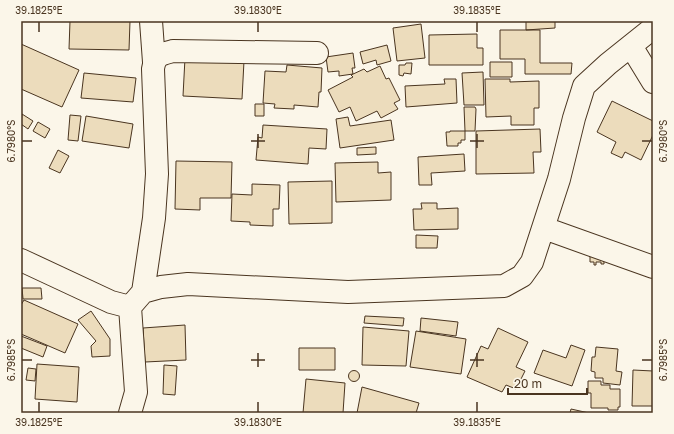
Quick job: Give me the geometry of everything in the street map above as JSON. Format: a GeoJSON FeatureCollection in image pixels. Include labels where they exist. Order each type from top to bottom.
{"type":"FeatureCollection","features":[{"type":"Feature","properties":{"kind":"street"},"geometry":{"type":"LineString","coordinates":[[130,413],[136,392],[137,300],[154,218],[158,174],[151,21]]}},
{"type":"Feature","properties":{"kind":"street"},"geometry":{"type":"LineString","coordinates":[[21,260],[111,302],[137,300],[161,286],[188,284],[348,292],[504,286],[522,276],[532,262],[559,179],[574,118],[584,86],[608,64],[653,28]]}},
{"type":"Feature","properties":{"kind":"street"},"geometry":{"type":"LineString","coordinates":[[631,46],[653,82]]}},
{"type":"Feature","properties":{"kind":"street"},"geometry":{"type":"LineString","coordinates":[[154,62],[160,54],[173,51],[317,53]]}},
{"type":"Feature","properties":{"kind":"street"},"geometry":{"type":"LineString","coordinates":[[544,228],[653,267]]}},
{"type":"Feature","properties":{"kind":"building"},"geometry":{"type":"Polygon","coordinates":[[[70,21],[130,21],[129,50],[69,49],[70,21]]]}},
{"type":"Feature","properties":{"kind":"building"},"geometry":{"type":"Polygon","coordinates":[[[526,21],[555,21],[555,28],[526,30],[526,21]]]}},
{"type":"Feature","properties":{"kind":"building"},"geometry":{"type":"Polygon","coordinates":[[[421,24],[425,58],[397,61],[393,28],[421,24]]]}},
{"type":"Feature","properties":{"kind":"building"},"geometry":{"type":"Polygon","coordinates":[[[500,30],[540,30],[540,63],[572,63],[571,74],[525,74],[525,59],[500,59],[500,30]]]}},
{"type":"Feature","properties":{"kind":"building"},"geometry":{"type":"Polygon","coordinates":[[[477,34],[477,48],[483,48],[483,65],[429,65],[429,35],[477,34]]]}},
{"type":"Feature","properties":{"kind":"building"},"geometry":{"type":"Polygon","coordinates":[[[21,44],[79,70],[62,107],[21,89],[21,44]]]}},
{"type":"Feature","properties":{"kind":"building"},"geometry":{"type":"Polygon","coordinates":[[[387,45],[391,61],[377,65],[376,60],[363,64],[360,52],[387,45]]]}},
{"type":"Feature","properties":{"kind":"building"},"geometry":{"type":"Polygon","coordinates":[[[353,53],[355,68],[352,68],[353,74],[339,76],[339,71],[328,72],[326,57],[353,53]]]}},
{"type":"Feature","properties":{"kind":"building"},"geometry":{"type":"Polygon","coordinates":[[[185,58],[244,61],[242,99],[183,96],[185,58]]]}},
{"type":"Feature","properties":{"kind":"building"},"geometry":{"type":"Polygon","coordinates":[[[490,62],[512,62],[512,77],[490,77],[490,62]]]}},
{"type":"Feature","properties":{"kind":"building"},"geometry":{"type":"Polygon","coordinates":[[[406,63],[412,63],[411,74],[404,73],[403,76],[399,75],[399,65],[405,65],[406,63]]]}},
{"type":"Feature","properties":{"kind":"building"},"geometry":{"type":"Polygon","coordinates":[[[287,65],[322,68],[321,92],[319,92],[318,107],[294,105],[294,109],[274,108],[275,104],[263,103],[265,71],[286,72],[287,65]]]}},
{"type":"Feature","properties":{"kind":"building"},"geometry":{"type":"Polygon","coordinates":[[[380,66],[386,79],[389,78],[400,100],[394,103],[398,109],[381,118],[377,111],[356,121],[350,107],[339,112],[328,90],[353,77],[351,75],[364,69],[367,72],[380,66]]]}},
{"type":"Feature","properties":{"kind":"building"},"geometry":{"type":"Polygon","coordinates":[[[483,72],[484,105],[464,105],[462,73],[483,72]]]}},
{"type":"Feature","properties":{"kind":"building"},"geometry":{"type":"Polygon","coordinates":[[[84,73],[136,78],[133,102],[81,98],[84,73]]]}},
{"type":"Feature","properties":{"kind":"building"},"geometry":{"type":"Polygon","coordinates":[[[444,79],[456,79],[457,103],[406,107],[405,86],[445,84],[444,79]]]}},
{"type":"Feature","properties":{"kind":"building"},"geometry":{"type":"Polygon","coordinates":[[[485,79],[510,79],[510,82],[539,81],[539,108],[534,108],[534,125],[511,125],[511,116],[486,117],[485,79]]]}},
{"type":"Feature","properties":{"kind":"building"},"geometry":{"type":"Polygon","coordinates":[[[612,101],[653,121],[653,135],[641,160],[625,152],[622,158],[611,153],[616,142],[597,132],[612,101]]]}},
{"type":"Feature","properties":{"kind":"building"},"geometry":{"type":"Polygon","coordinates":[[[255,104],[264,104],[264,116],[255,116],[255,104]]]}},
{"type":"Feature","properties":{"kind":"building"},"geometry":{"type":"Polygon","coordinates":[[[464,107],[475,107],[476,109],[475,131],[465,131],[464,107]]]}},
{"type":"Feature","properties":{"kind":"building"},"geometry":{"type":"Polygon","coordinates":[[[22,114],[33,121],[28,129],[21,124],[22,114]]]}},
{"type":"Feature","properties":{"kind":"building"},"geometry":{"type":"Polygon","coordinates":[[[70,115],[81,116],[78,141],[68,140],[70,115]]]}},
{"type":"Feature","properties":{"kind":"building"},"geometry":{"type":"Polygon","coordinates":[[[86,116],[133,124],[129,148],[82,141],[86,116]]]}},
{"type":"Feature","properties":{"kind":"building"},"geometry":{"type":"Polygon","coordinates":[[[348,117],[350,126],[391,120],[394,140],[340,148],[336,119],[348,117]]]}},
{"type":"Feature","properties":{"kind":"building"},"geometry":{"type":"Polygon","coordinates":[[[38,122],[50,129],[45,138],[33,131],[38,122]]]}},
{"type":"Feature","properties":{"kind":"building"},"geometry":{"type":"Polygon","coordinates":[[[263,125],[327,129],[326,149],[309,148],[308,164],[256,160],[258,137],[262,138],[263,125]]]}},
{"type":"Feature","properties":{"kind":"building"},"geometry":{"type":"Polygon","coordinates":[[[540,129],[541,152],[533,152],[534,173],[476,174],[476,131],[540,129]]]}},
{"type":"Feature","properties":{"kind":"building"},"geometry":{"type":"Polygon","coordinates":[[[465,131],[465,140],[461,140],[461,143],[458,143],[458,146],[447,146],[446,132],[465,131]]]}},
{"type":"Feature","properties":{"kind":"building"},"geometry":{"type":"Polygon","coordinates":[[[376,147],[376,154],[357,155],[357,148],[376,147]]]}},
{"type":"Feature","properties":{"kind":"building"},"geometry":{"type":"Polygon","coordinates":[[[58,150],[69,156],[60,173],[49,168],[58,150]]]}},
{"type":"Feature","properties":{"kind":"building"},"geometry":{"type":"Polygon","coordinates":[[[464,154],[465,171],[431,173],[432,185],[419,185],[418,157],[464,154]]]}},
{"type":"Feature","properties":{"kind":"building"},"geometry":{"type":"Polygon","coordinates":[[[176,161],[232,162],[231,198],[200,198],[200,210],[175,209],[176,161]]]}},
{"type":"Feature","properties":{"kind":"building"},"geometry":{"type":"Polygon","coordinates":[[[378,162],[378,173],[391,172],[391,200],[336,202],[335,163],[378,162]]]}},
{"type":"Feature","properties":{"kind":"building"},"geometry":{"type":"Polygon","coordinates":[[[332,181],[332,223],[289,224],[288,182],[332,181]]]}},
{"type":"Feature","properties":{"kind":"building"},"geometry":{"type":"Polygon","coordinates":[[[252,184],[280,185],[279,209],[273,209],[273,226],[250,225],[250,222],[231,221],[232,194],[252,195],[252,184]]]}},
{"type":"Feature","properties":{"kind":"building"},"geometry":{"type":"Polygon","coordinates":[[[421,203],[437,203],[437,209],[458,208],[458,229],[414,230],[413,209],[422,209],[421,203]]]}},
{"type":"Feature","properties":{"kind":"building"},"geometry":{"type":"Polygon","coordinates":[[[416,235],[438,236],[437,248],[416,248],[416,235]]]}},
{"type":"Feature","properties":{"kind":"building"},"geometry":{"type":"Polygon","coordinates":[[[590,255],[604,261],[604,264],[601,264],[601,262],[596,262],[596,265],[594,265],[594,262],[590,262],[590,255]]]}},
{"type":"Feature","properties":{"kind":"building"},"geometry":{"type":"Polygon","coordinates":[[[22,288],[41,288],[42,299],[23,299],[22,288]]]}},
{"type":"Feature","properties":{"kind":"building"},"geometry":{"type":"Polygon","coordinates":[[[24,300],[78,324],[65,353],[21,334],[21,305],[24,300]]]}},
{"type":"Feature","properties":{"kind":"building"},"geometry":{"type":"Polygon","coordinates":[[[91,311],[110,339],[110,356],[92,357],[91,346],[96,341],[78,320],[91,311]]]}},
{"type":"Feature","properties":{"kind":"building"},"geometry":{"type":"Polygon","coordinates":[[[365,316],[404,318],[403,326],[364,323],[365,316]]]}},
{"type":"Feature","properties":{"kind":"building"},"geometry":{"type":"Polygon","coordinates":[[[421,318],[458,322],[456,336],[420,331],[421,318]]]}},
{"type":"Feature","properties":{"kind":"building"},"geometry":{"type":"Polygon","coordinates":[[[185,325],[186,360],[145,362],[143,328],[185,325]]]}},
{"type":"Feature","properties":{"kind":"building"},"geometry":{"type":"Polygon","coordinates":[[[363,327],[409,331],[406,366],[362,365],[363,327]]]}},
{"type":"Feature","properties":{"kind":"building"},"geometry":{"type":"Polygon","coordinates":[[[498,328],[528,342],[516,367],[525,371],[516,389],[506,385],[502,392],[467,377],[481,346],[488,349],[498,328]]]}},
{"type":"Feature","properties":{"kind":"building"},"geometry":{"type":"Polygon","coordinates":[[[416,331],[466,339],[461,374],[410,367],[416,331]]]}},
{"type":"Feature","properties":{"kind":"building"},"geometry":{"type":"Polygon","coordinates":[[[21,336],[47,346],[43,357],[21,348],[21,336]]]}},
{"type":"Feature","properties":{"kind":"building"},"geometry":{"type":"Polygon","coordinates":[[[571,345],[585,350],[572,386],[534,373],[543,350],[566,358],[571,345]]]}},
{"type":"Feature","properties":{"kind":"building"},"geometry":{"type":"Polygon","coordinates":[[[596,347],[618,349],[616,371],[622,372],[620,385],[603,383],[603,378],[595,378],[595,372],[591,371],[592,357],[595,357],[596,347]]]}},
{"type":"Feature","properties":{"kind":"building"},"geometry":{"type":"Polygon","coordinates":[[[299,348],[335,348],[335,370],[299,370],[299,348]]]}},
{"type":"Feature","properties":{"kind":"building"},"geometry":{"type":"Polygon","coordinates":[[[37,364],[79,367],[77,402],[35,399],[37,364]]]}},
{"type":"Feature","properties":{"kind":"building"},"geometry":{"type":"Polygon","coordinates":[[[164,365],[177,366],[175,395],[163,394],[164,365]]]}},
{"type":"Feature","properties":{"kind":"building"},"geometry":{"type":"Polygon","coordinates":[[[28,368],[36,369],[35,381],[26,380],[28,368]]]}},
{"type":"Feature","properties":{"kind":"building"},"geometry":{"type":"Polygon","coordinates":[[[633,370],[653,371],[653,406],[632,406],[633,370]]]}},
{"type":"Feature","properties":{"kind":"building"},"geometry":{"type":"Polygon","coordinates":[[[352,371],[356,371],[358,372],[358,380],[352,381],[349,378],[349,374],[352,371]]]}},
{"type":"Feature","properties":{"kind":"building"},"geometry":{"type":"Polygon","coordinates":[[[306,379],[345,383],[343,413],[303,413],[306,379]]]}},
{"type":"Feature","properties":{"kind":"building"},"geometry":{"type":"Polygon","coordinates":[[[588,381],[601,381],[601,385],[610,385],[610,389],[620,389],[620,407],[618,407],[618,410],[608,410],[608,408],[591,408],[591,393],[588,393],[588,381]]]}},
{"type":"Feature","properties":{"kind":"building"},"geometry":{"type":"Polygon","coordinates":[[[362,387],[419,403],[416,413],[357,413],[362,387]]]}},
{"type":"Feature","properties":{"kind":"building"},"geometry":{"type":"Polygon","coordinates":[[[571,409],[589,413],[570,413],[571,409]]]}}]}
